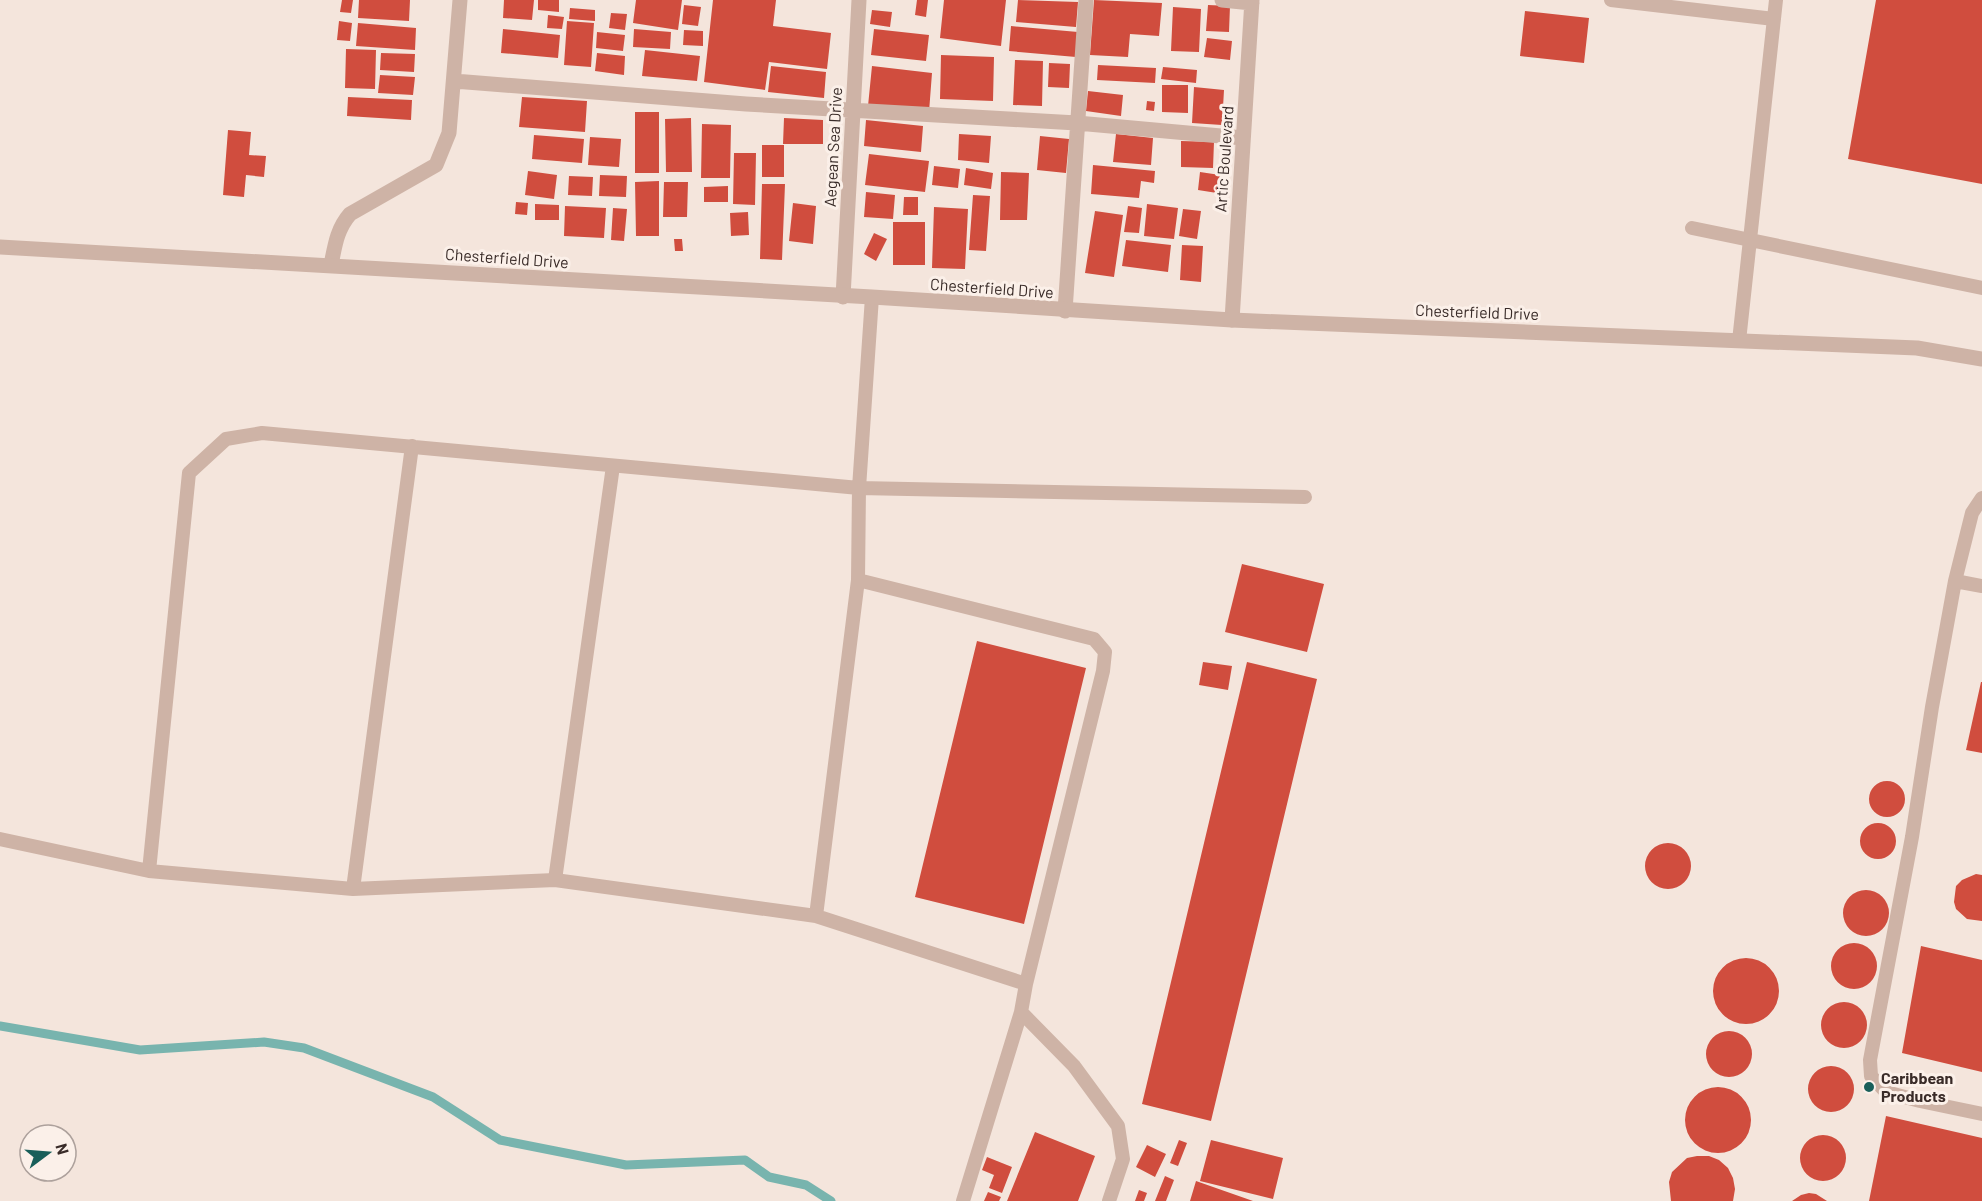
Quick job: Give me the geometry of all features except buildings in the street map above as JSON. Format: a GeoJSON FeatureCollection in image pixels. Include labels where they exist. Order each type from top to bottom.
{"type":"FeatureCollection","features":[{"type":"Feature","properties":{"kind":"street"},"geometry":{"type":"LineString","coordinates":[[331,265],[336,237],[350,214],[436,165],[449,133],[460,0]]}},
{"type":"Feature","properties":{"kind":"street","name":"Aegean Sea Drive"},"geometry":{"type":"LineString","coordinates":[[843,297],[859,0]]}},
{"type":"Feature","properties":{"kind":"street"},"geometry":{"type":"LineString","coordinates":[[1065,311],[1086,0]]}},
{"type":"Feature","properties":{"kind":"street"},"geometry":{"type":"LineString","coordinates":[[1222,0],[1252,2]]}},
{"type":"Feature","properties":{"kind":"street","name":"Artic Boulevard"},"geometry":{"type":"LineString","coordinates":[[1232,320],[1252,2]]}},
{"type":"Feature","properties":{"kind":"street"},"geometry":{"type":"LineString","coordinates":[[454,81],[746,104],[1077,123],[1243,138]]}},
{"type":"Feature","properties":{"kind":"street","name":"Chesterfield Drive"},"geometry":{"type":"LineString","coordinates":[[0,247],[1232,320],[1917,348],[1982,359]]}},
{"type":"Feature","properties":{"kind":"lane"},"geometry":{"type":"LineString","coordinates":[[1611,0],[1774,19]]}},
{"type":"Feature","properties":{"kind":"lane"},"geometry":{"type":"LineString","coordinates":[[1739,341],[1776,0]]}},
{"type":"Feature","properties":{"kind":"lane"},"geometry":{"type":"LineString","coordinates":[[1692,228],[1982,288]]}},
{"type":"Feature","properties":{"kind":"lane"},"geometry":{"type":"LineString","coordinates":[[816,916],[858,580],[859,488],[872,297]]}},
{"type":"Feature","properties":{"kind":"lane"},"geometry":{"type":"LineString","coordinates":[[149,872],[189,473],[226,439],[262,433],[859,488],[1305,497]]}},
{"type":"Feature","properties":{"kind":"lane"},"geometry":{"type":"LineString","coordinates":[[353,889],[412,446]]}},
{"type":"Feature","properties":{"kind":"lane"},"geometry":{"type":"LineString","coordinates":[[555,879],[613,466]]}},
{"type":"Feature","properties":{"kind":"lane"},"geometry":{"type":"LineString","coordinates":[[1982,498],[1972,513],[1955,581],[1932,707],[1912,837],[1870,1060],[1871,1076],[1886,1092],[1982,1113]]}},
{"type":"Feature","properties":{"kind":"lane"},"geometry":{"type":"LineString","coordinates":[[858,580],[1094,639],[1105,652],[1104,671],[1021,1012],[963,1201]]}},
{"type":"Feature","properties":{"kind":"lane"},"geometry":{"type":"LineString","coordinates":[[1955,581],[1982,586]]}},
{"type":"Feature","properties":{"kind":"lane"},"geometry":{"type":"LineString","coordinates":[[0,839],[149,872],[353,889],[555,879],[816,916],[1026,984]]}},
{"type":"Feature","properties":{"kind":"lane"},"geometry":{"type":"LineString","coordinates":[[1021,1012],[1074,1066],[1118,1126],[1123,1159],[1109,1201]]}},
{"type":"Feature","properties":{"kind":"waterway"},"geometry":{"type":"LineString","coordinates":[[0,1026],[140,1050],[264,1042],[304,1048],[433,1097],[500,1140],[626,1165],[745,1160],[769,1177],[806,1185],[831,1201]]}},
{"type":"Feature","properties":{"kind":"place","name":"Caribbean Products"},"geometry":{"type":"Point","coordinates":[1869,1087]}}]}
